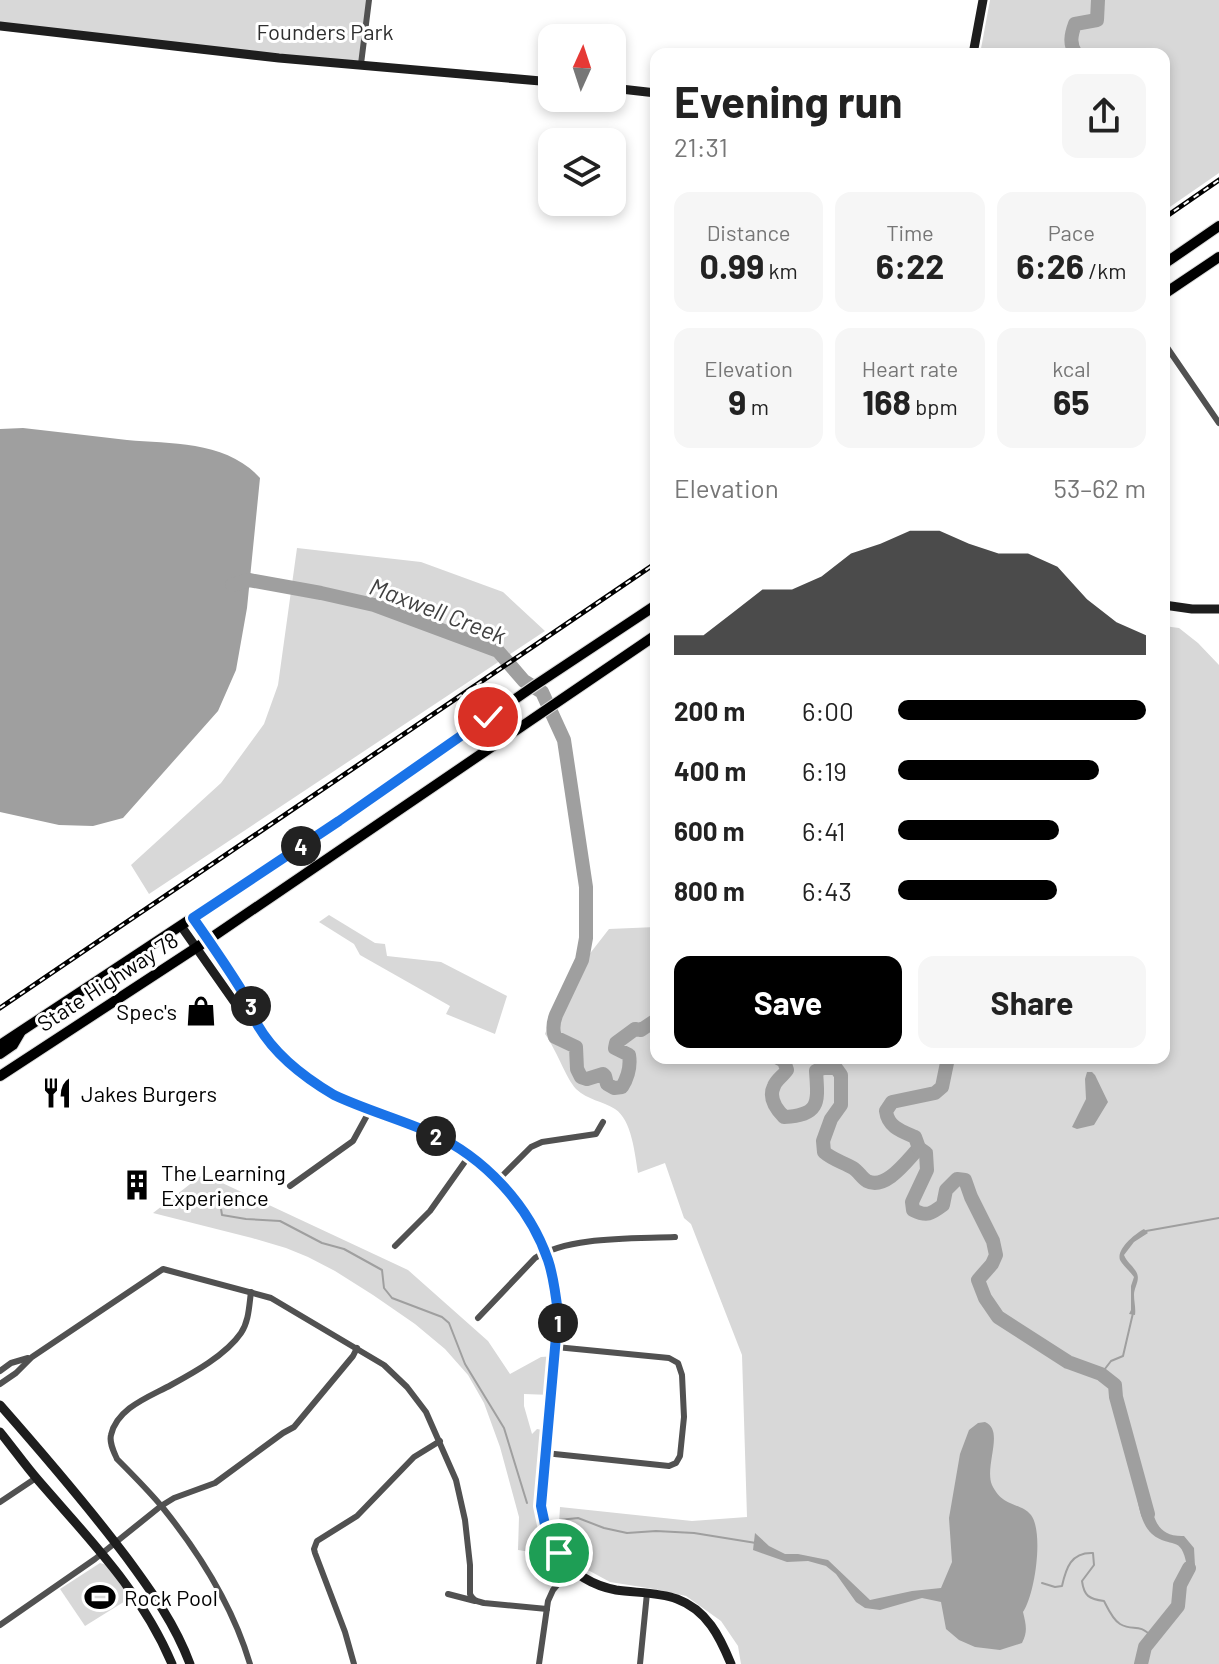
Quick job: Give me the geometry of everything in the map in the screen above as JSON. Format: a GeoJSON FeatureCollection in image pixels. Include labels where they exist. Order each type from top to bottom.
{"type":"FeatureCollection","features":[{"type":"Feature","properties":{"kind":"main road"},"geometry":{"type":"LineString","coordinates":[[1170,260],[1219,226]]}},
{"type":"Feature","properties":{"kind":"main road"},"geometry":{"type":"LineString","coordinates":[[1170,290],[1219,257]]}},
{"type":"Feature","properties":{"kind":"main road","name":"State Highway 78"},"geometry":{"type":"LineString","coordinates":[[0,1045],[339,821],[650,609]]}},
{"type":"Feature","properties":{"kind":"main road","name":"State Highway 78"},"geometry":{"type":"LineString","coordinates":[[0,1076],[208,940],[650,639]]}},
{"type":"Feature","properties":{"kind":"main road"},"geometry":{"type":"LineString","coordinates":[[0,1054],[13,1045],[21,1031]]}},
{"type":"Feature","properties":{"kind":"street"},"geometry":{"type":"LineString","coordinates":[[361,64],[369,0]]}},
{"type":"Feature","properties":{"kind":"street"},"geometry":{"type":"LineString","coordinates":[[974,48],[983,0]]}},
{"type":"Feature","properties":{"kind":"street"},"geometry":{"type":"LineString","coordinates":[[0,26],[265,57],[538,81]]}},
{"type":"Feature","properties":{"kind":"street"},"geometry":{"type":"LineString","coordinates":[[626,90],[650,92]]}},
{"type":"Feature","properties":{"kind":"street"},"geometry":{"type":"LineString","coordinates":[[1170,352],[1219,423]]}},
{"type":"Feature","properties":{"kind":"street"},"geometry":{"type":"LineString","coordinates":[[1170,606],[1219,609]]}},
{"type":"Feature","properties":{"kind":"street"},"geometry":{"type":"LineString","coordinates":[[193,918],[240,988],[256,1022],[275,1049],[307,1077],[334,1095],[432,1134],[469,1156],[498,1180],[527,1216],[545,1252],[557,1302],[558,1327],[541,1496],[547,1534],[570,1569],[600,1586],[677,1599],[696,1610],[718,1634],[731,1664]]}},
{"type":"Feature","properties":{"kind":"street"},"geometry":{"type":"LineString","coordinates":[[181,926],[240,1010],[256,1022]]}},
{"type":"Feature","properties":{"kind":"street"},"geometry":{"type":"LineString","coordinates":[[229,995],[240,988]]}},
{"type":"Feature","properties":{"kind":"street"},"geometry":{"type":"LineString","coordinates":[[290,1186],[353,1141],[370,1110]]}},
{"type":"Feature","properties":{"kind":"street"},"geometry":{"type":"LineString","coordinates":[[498,1180],[531,1147],[554,1139],[596,1134],[603,1122]]}},
{"type":"Feature","properties":{"kind":"street"},"geometry":{"type":"LineString","coordinates":[[395,1246],[430,1211],[469,1156]]}},
{"type":"Feature","properties":{"kind":"street"},"geometry":{"type":"LineString","coordinates":[[478,1318],[535,1258],[545,1252],[603,1241],[675,1237]]}},
{"type":"Feature","properties":{"kind":"street"},"geometry":{"type":"LineString","coordinates":[[0,1384],[32,1357],[163,1269],[271,1298],[384,1365],[407,1387],[426,1412],[456,1480],[461,1499],[470,1565],[470,1594],[475,1601]]}},
{"type":"Feature","properties":{"kind":"street"},"geometry":{"type":"LineString","coordinates":[[250,1664],[217,1587],[161,1506],[117,1459],[110,1437],[118,1419],[138,1402],[217,1356],[241,1333],[248,1316],[251,1292]]}},
{"type":"Feature","properties":{"kind":"street"},"geometry":{"type":"LineString","coordinates":[[545,1453],[669,1466],[676,1463],[680,1456],[684,1407],[681,1369],[676,1361],[556,1347]]}},
{"type":"Feature","properties":{"kind":"street"},"geometry":{"type":"LineString","coordinates":[[0,1625],[103,1553],[161,1506],[215,1483],[294,1427],[345,1367],[357,1348]]}},
{"type":"Feature","properties":{"kind":"street"},"geometry":{"type":"LineString","coordinates":[[0,1371],[11,1363],[32,1357]]}},
{"type":"Feature","properties":{"kind":"street"},"geometry":{"type":"LineString","coordinates":[[0,1405],[115,1543],[163,1608],[179,1635],[190,1664]]}},
{"type":"Feature","properties":{"kind":"street"},"geometry":{"type":"LineString","coordinates":[[0,1432],[36,1478],[103,1553],[155,1627],[172,1664]]}},
{"type":"Feature","properties":{"kind":"street"},"geometry":{"type":"LineString","coordinates":[[354,1664],[315,1553],[315,1545],[357,1516],[414,1457],[440,1441]]}},
{"type":"Feature","properties":{"kind":"street"},"geometry":{"type":"LineString","coordinates":[[0,1502],[36,1478]]}},
{"type":"Feature","properties":{"kind":"street"},"geometry":{"type":"LineString","coordinates":[[539,1664],[548,1601],[570,1569]]}},
{"type":"Feature","properties":{"kind":"street"},"geometry":{"type":"LineString","coordinates":[[640,1664],[647,1593]]}},
{"type":"Feature","properties":{"kind":"street"},"geometry":{"type":"LineString","coordinates":[[448,1594],[475,1601],[547,1609]]}},
{"type":"Feature","properties":{"kind":"green space","name":"Founders Park"},"geometry":{"type":"Polygon","coordinates":[[[0,0],[367,0],[361,64],[0,26],[0,0]]]}},
{"type":"Feature","properties":{"kind":"green space"},"geometry":{"type":"Polygon","coordinates":[[[990,0],[1219,0],[1219,173],[1170,207],[1170,48],[981,48],[990,0]]]}},
{"type":"Feature","properties":{"kind":"green space"},"geometry":{"type":"Polygon","coordinates":[[[297,548],[421,562],[503,592],[545,631],[149,894],[131,865],[221,783],[264,724],[278,685],[297,548]]]}},
{"type":"Feature","properties":{"kind":"green space"},"geometry":{"type":"Polygon","coordinates":[[[1170,627],[1179,628],[1219,665],[1219,1664],[741,1664],[738,1646],[721,1621],[686,1596],[610,1582],[575,1563],[558,1541],[560,1507],[692,1521],[747,1517],[742,1355],[691,1224],[684,1218],[665,1163],[638,1173],[632,1138],[621,1114],[576,1089],[545,1034],[560,992],[609,929],[650,927],[650,1064],[1170,1064],[1170,627]]]}},
{"type":"Feature","properties":{"kind":"green space"},"geometry":{"type":"Polygon","coordinates":[[[329,915],[375,943],[385,944],[387,956],[441,962],[507,996],[495,1034],[446,1014],[450,1006],[360,955],[354,944],[319,922],[329,915]]]}},
{"type":"Feature","properties":{"kind":"green space"},"geometry":{"type":"Polygon","coordinates":[[[203,1174],[408,1270],[488,1341],[510,1374],[541,1357],[556,1356],[551,1395],[524,1394],[532,1434],[537,1429],[542,1430],[536,1508],[539,1528],[550,1555],[518,1550],[519,1517],[500,1447],[484,1403],[468,1375],[445,1349],[373,1295],[308,1257],[252,1238],[153,1213],[203,1174]]]}},
{"type":"Feature","properties":{"kind":"green space"},"geometry":{"type":"Polygon","coordinates":[[[100,1563],[107,1565],[130,1598],[85,1626],[60,1589],[100,1563]]]}},
{"type":"Feature","properties":{"kind":"shaded area"},"geometry":{"type":"Polygon","coordinates":[[[23,428],[198,447],[232,457],[260,478],[247,608],[236,670],[218,711],[123,818],[93,826],[59,825],[0,812],[0,429],[23,428]]]}},
{"type":"Feature","properties":{"kind":"shaded area"},"geometry":{"type":"Polygon","coordinates":[[[1087,1072],[1095,1075],[1108,1102],[1094,1125],[1077,1129],[1072,1127],[1086,1099],[1087,1072]]]}},
{"type":"Feature","properties":{"kind":"shaded area"},"geometry":{"type":"Polygon","coordinates":[[[1144,1229],[1148,1233],[1134,1242],[1124,1255],[1138,1276],[1134,1295],[1135,1315],[1129,1314],[1134,1277],[1121,1262],[1120,1256],[1128,1242],[1144,1229]]]}},
{"type":"Feature","properties":{"kind":"shaded area"},"geometry":{"type":"Polygon","coordinates":[[[985,1422],[991,1426],[994,1440],[990,1468],[992,1485],[1001,1498],[1027,1511],[1035,1523],[1036,1564],[1031,1592],[1023,1612],[1026,1628],[1022,1643],[1000,1650],[975,1647],[959,1640],[946,1629],[941,1602],[922,1598],[880,1610],[865,1608],[856,1602],[836,1574],[826,1566],[808,1561],[787,1562],[753,1550],[755,1533],[769,1546],[785,1554],[828,1560],[870,1600],[941,1588],[952,1562],[949,1518],[960,1454],[969,1430],[985,1422]]]}},
{"type":"Feature","properties":{"kind":"shaded area"},"geometry":{"type":"Polygon","coordinates":[[[1149,1497],[1155,1519],[1162,1530],[1184,1536],[1194,1548],[1195,1566],[1185,1590],[1176,1579],[1187,1566],[1182,1549],[1152,1534],[1142,1518],[1137,1498],[1149,1497]]]}},
{"type":"Feature","properties":{"kind":"waterway"},"geometry":{"type":"LineString","coordinates":[[1073,48],[1071,39],[1075,24],[1097,20],[1098,0]]}},
{"type":"Feature","properties":{"kind":"waterway","name":"Maxwell Creek"},"geometry":{"type":"LineString","coordinates":[[232,585],[249,580],[374,605],[498,651],[524,681],[542,692],[564,740],[586,887],[586,938],[582,960],[555,1018],[555,1037],[576,1047],[577,1069],[581,1077],[587,1079],[603,1074],[607,1084],[614,1088],[622,1087],[630,1064],[629,1055],[615,1048],[616,1043],[635,1029],[641,1030],[650,1024]]}},
{"type":"Feature","properties":{"kind":"waterway","name":"Maxwell Creek"},"geometry":{"type":"LineString","coordinates":[[785,1064],[787,1070],[772,1090],[772,1099],[784,1117],[805,1113],[815,1105],[816,1071],[836,1068],[841,1075],[841,1105],[831,1119],[823,1141],[824,1152],[853,1168],[867,1181],[882,1182],[889,1178],[919,1148]]}},
{"type":"Feature","properties":{"kind":"waterway"},"geometry":{"type":"LineString","coordinates":[[947,1064],[942,1087],[935,1093],[892,1102],[886,1111],[892,1125],[915,1137],[919,1148],[926,1153],[927,1170],[912,1202],[913,1210],[925,1214],[935,1211],[943,1205],[946,1190],[957,1179],[965,1180],[993,1241],[996,1255],[978,1280],[985,1298],[998,1317],[1068,1362],[1101,1374],[1115,1385],[1148,1514]]}},
{"type":"Feature","properties":{"kind":"waterway"},"geometry":{"type":"LineString","coordinates":[[191,1195],[219,1196],[222,1215],[280,1221],[322,1243],[344,1249],[382,1270],[384,1288],[392,1298],[442,1317],[449,1323],[465,1364],[504,1428],[527,1503]]}},
{"type":"Feature","properties":{"kind":"waterway"},"geometry":{"type":"LineString","coordinates":[[1146,1231],[1219,1218]]}},
{"type":"Feature","properties":{"kind":"waterway"},"geometry":{"type":"LineString","coordinates":[[1101,1374],[1111,1361],[1123,1356],[1133,1313]]}},
{"type":"Feature","properties":{"kind":"waterway"},"geometry":{"type":"LineString","coordinates":[[559,1520],[578,1518],[627,1533],[694,1533],[756,1543]]}},
{"type":"Feature","properties":{"kind":"waterway"},"geometry":{"type":"LineString","coordinates":[[1042,1583],[1062,1586],[1071,1562],[1079,1555],[1093,1553],[1094,1565],[1082,1581],[1086,1593],[1091,1598],[1104,1601],[1120,1624],[1139,1628],[1152,1637]]}},
{"type":"Feature","properties":{"kind":"waterway"},"geometry":{"type":"LineString","coordinates":[[1141,1664],[1145,1647],[1178,1606],[1180,1585],[1189,1568]]}},
{"type":"Feature","properties":{"kind":"railway"},"geometry":{"type":"LineString","coordinates":[[1170,214],[1219,180]]}},
{"type":"Feature","properties":{"kind":"railway"},"geometry":{"type":"LineString","coordinates":[[0,1008],[650,567]]}},
{"type":"Feature","properties":{"kind":"place","name":"Spec's"},"geometry":{"type":"Point","coordinates":[201,1011]}},
{"type":"Feature","properties":{"kind":"place","name":"Jakes Burgers"},"geometry":{"type":"Point","coordinates":[57,1093]}},
{"type":"Feature","properties":{"kind":"place","name":"The Learning Experience"},"geometry":{"type":"Point","coordinates":[137,1185]}},
{"type":"Feature","properties":{"kind":"place","name":"Rock Pool"},"geometry":{"type":"Point","coordinates":[100,1597]}},
{"type":"Feature","properties":{"kind":"route"},"geometry":{"type":"LineString","coordinates":[[488,717],[193,918],[250,1004],[256,1022],[275,1049],[294,1066],[334,1095],[453,1145],[498,1180],[527,1216],[549,1264],[558,1314],[541,1506],[547,1534],[559,1553]]}}]}
